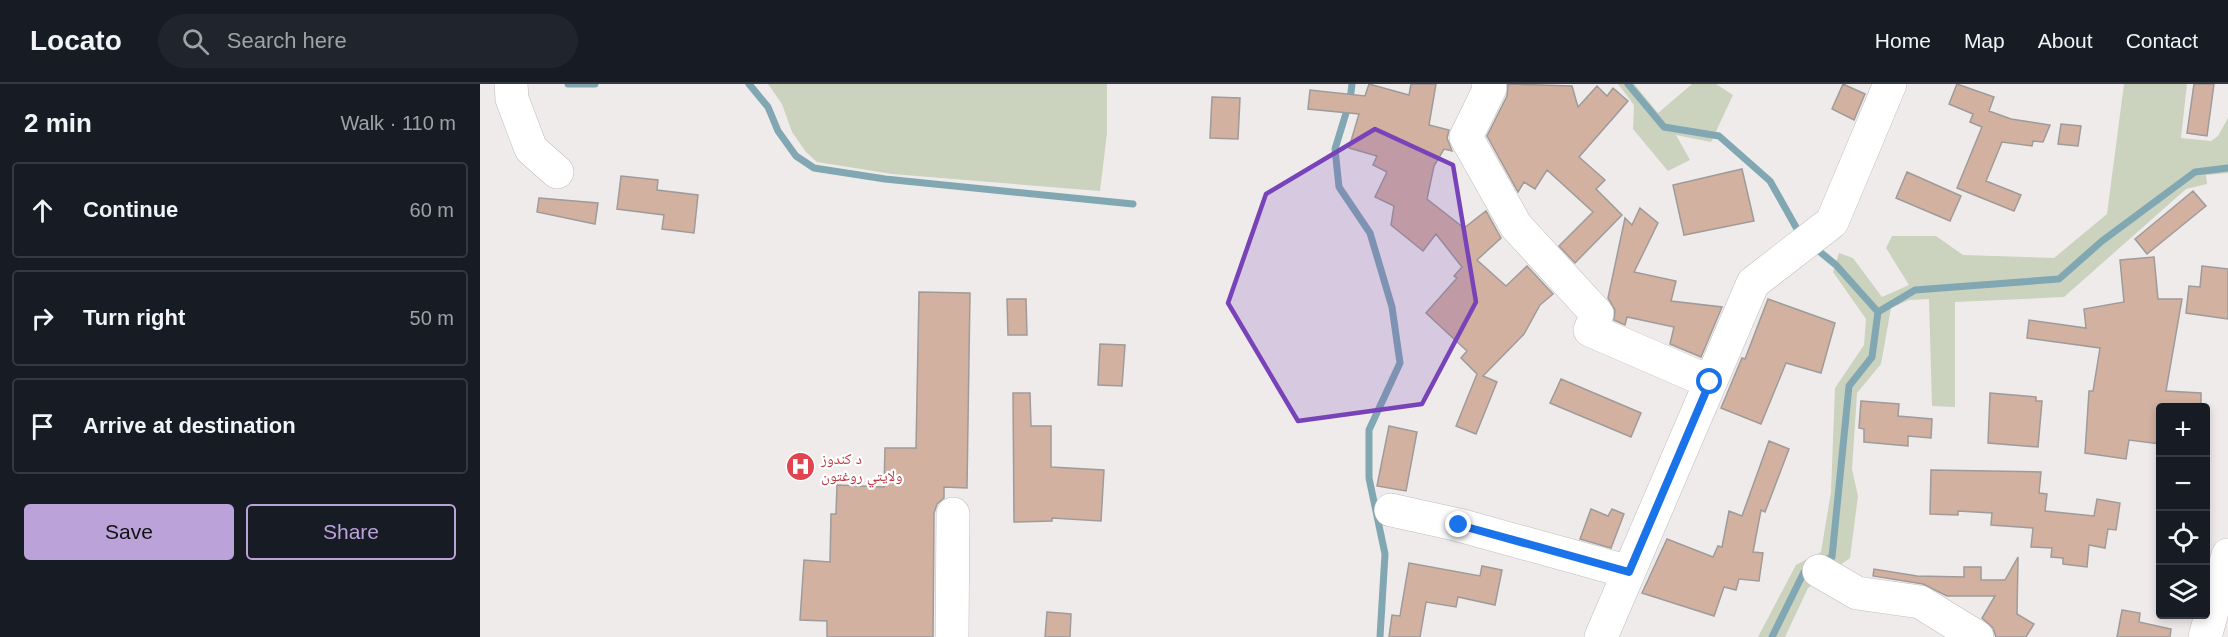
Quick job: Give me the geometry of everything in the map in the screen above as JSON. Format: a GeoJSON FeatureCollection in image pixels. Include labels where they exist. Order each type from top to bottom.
{"type":"FeatureCollection","features":[{"type":"Feature","properties":{"kind":"street"},"geometry":{"type":"LineString","coordinates":[[511,84],[512,99],[531,149],[557,172]]}},
{"type":"Feature","properties":{"kind":"street"},"geometry":{"type":"LineString","coordinates":[[1488,84],[1490,88],[1466,137],[1516,226],[1597,314],[1590,330],[1710,382]]}},
{"type":"Feature","properties":{"kind":"street"},"geometry":{"type":"LineString","coordinates":[[1601,637],[1753,283],[1832,222],[1890,84]]}},
{"type":"Feature","properties":{"kind":"street"},"geometry":{"type":"LineString","coordinates":[[1391,510],[1459,525],[1629,572]]}},
{"type":"Feature","properties":{"kind":"street"},"geometry":{"type":"LineString","coordinates":[[952,637],[953,514]]}},
{"type":"Feature","properties":{"kind":"street"},"geometry":{"type":"LineString","coordinates":[[2205,637],[2228,555]]}},
{"type":"Feature","properties":{"kind":"street"},"geometry":{"type":"LineString","coordinates":[[1819,571],[1857,593],[1920,602],[1977,637]]}},
{"type":"Feature","properties":{"kind":"highlighted area"},"geometry":{"type":"Polygon","coordinates":[[[1375,129],[1453,165],[1476,302],[1422,404],[1298,421],[1228,303],[1266,194],[1375,129]]]}},
{"type":"Feature","properties":{"kind":"green space"},"geometry":{"type":"Polygon","coordinates":[[[768,84],[1107,84],[1107,133],[1100,191],[892,174],[817,162],[806,152],[792,132],[782,104],[768,84]]]}},
{"type":"Feature","properties":{"kind":"green space"},"geometry":{"type":"Polygon","coordinates":[[[1618,84],[1634,84],[1658,113],[1692,84],[1716,84],[1733,95],[1711,142],[1676,135],[1690,160],[1668,171],[1633,129],[1634,105],[1618,84]]]}},
{"type":"Feature","properties":{"kind":"green space"},"geometry":{"type":"Polygon","coordinates":[[[2124,84],[2187,84],[2181,138],[2211,141],[2218,136],[2228,118],[2228,173],[2206,175],[2207,184],[2186,189],[2064,297],[1955,302],[1955,407],[1932,406],[1929,299],[1909,300],[1891,308],[1881,364],[1857,393],[1852,469],[1858,496],[1850,558],[1808,588],[1785,637],[1758,637],[1796,565],[1821,552],[1831,492],[1835,388],[1864,345],[1866,319],[1833,272],[1839,253],[1853,258],[1882,297],[1909,285],[1886,248],[1892,236],[1936,236],[1963,255],[2054,258],[2107,214],[2124,84]]]}},
{"type":"Feature","properties":{"kind":"building"},"geometry":{"type":"Polygon","coordinates":[[[1369,84],[1409,95],[1411,84],[1436,84],[1429,125],[1449,130],[1447,138],[1452,151],[1444,149],[1434,166],[1427,199],[1464,228],[1486,211],[1501,238],[1477,260],[1506,286],[1527,266],[1553,294],[1540,305],[1524,334],[1483,376],[1497,382],[1476,434],[1456,426],[1477,374],[1461,358],[1467,351],[1426,313],[1457,278],[1454,276],[1462,267],[1436,234],[1423,251],[1391,225],[1394,206],[1375,197],[1387,172],[1373,165],[1377,156],[1349,148],[1359,114],[1308,109],[1310,90],[1365,96],[1369,84]]]}},
{"type":"Feature","properties":{"kind":"building"},"geometry":{"type":"Polygon","coordinates":[[[1508,84],[1572,86],[1578,107],[1597,86],[1607,96],[1613,88],[1628,101],[1579,157],[1605,180],[1596,189],[1622,215],[1575,263],[1559,246],[1593,212],[1547,170],[1535,189],[1524,182],[1518,192],[1487,136],[1507,96],[1508,84]]]}},
{"type":"Feature","properties":{"kind":"building"},"geometry":{"type":"Polygon","coordinates":[[[1843,84],[1865,94],[1854,120],[1832,109],[1843,84]]]}},
{"type":"Feature","properties":{"kind":"building"},"geometry":{"type":"Polygon","coordinates":[[[1957,84],[1994,97],[1989,111],[2011,119],[2050,125],[2043,142],[2033,141],[2032,146],[2002,142],[1986,181],[2021,195],[2014,211],[1957,188],[1982,127],[1970,122],[1973,114],[1949,104],[1957,84]]]}},
{"type":"Feature","properties":{"kind":"building"},"geometry":{"type":"Polygon","coordinates":[[[2194,84],[2214,84],[2207,136],[2187,133],[2194,84]]]}},
{"type":"Feature","properties":{"kind":"building"},"geometry":{"type":"Polygon","coordinates":[[[1212,97],[1240,98],[1238,139],[1210,138],[1212,97]]]}},
{"type":"Feature","properties":{"kind":"building"},"geometry":{"type":"Polygon","coordinates":[[[2061,124],[2081,126],[2078,146],[2058,144],[2061,124]]]}},
{"type":"Feature","properties":{"kind":"building"},"geometry":{"type":"Polygon","coordinates":[[[1742,169],[1754,221],[1684,235],[1673,185],[1742,169]]]}},
{"type":"Feature","properties":{"kind":"building"},"geometry":{"type":"Polygon","coordinates":[[[1907,172],[1961,196],[1950,221],[1896,198],[1907,172]]]}},
{"type":"Feature","properties":{"kind":"building"},"geometry":{"type":"Polygon","coordinates":[[[621,176],[658,180],[657,190],[698,195],[694,233],[662,229],[664,215],[617,209],[621,176]]]}},
{"type":"Feature","properties":{"kind":"building"},"geometry":{"type":"Polygon","coordinates":[[[2193,191],[2206,206],[2147,254],[2135,239],[2193,191]]]}},
{"type":"Feature","properties":{"kind":"building"},"geometry":{"type":"Polygon","coordinates":[[[539,198],[598,203],[595,224],[537,212],[539,198]]]}},
{"type":"Feature","properties":{"kind":"building"},"geometry":{"type":"Polygon","coordinates":[[[1640,208],[1658,223],[1634,272],[1676,281],[1671,301],[1722,307],[1701,357],[1670,344],[1674,327],[1627,317],[1625,325],[1614,320],[1615,310],[1608,298],[1625,218],[1632,225],[1640,208]]]}},
{"type":"Feature","properties":{"kind":"building"},"geometry":{"type":"Polygon","coordinates":[[[2154,257],[2158,299],[2182,299],[2166,391],[2201,393],[2201,403],[2156,403],[2156,443],[2129,440],[2126,459],[2085,453],[2089,391],[2093,391],[2100,348],[2027,338],[2029,320],[2086,328],[2084,309],[2124,302],[2120,260],[2154,257]]]}},
{"type":"Feature","properties":{"kind":"building"},"geometry":{"type":"Polygon","coordinates":[[[2202,266],[2228,269],[2228,319],[2186,313],[2189,286],[2200,287],[2202,266]]]}},
{"type":"Feature","properties":{"kind":"building"},"geometry":{"type":"Polygon","coordinates":[[[919,292],[970,293],[967,488],[944,487],[944,498],[937,504],[934,513],[933,637],[827,637],[827,621],[800,620],[804,560],[830,562],[831,514],[836,514],[837,485],[884,487],[885,448],[916,448],[919,292]]]}},
{"type":"Feature","properties":{"kind":"building"},"geometry":{"type":"Polygon","coordinates":[[[1007,299],[1026,299],[1027,335],[1008,335],[1007,299]]]}},
{"type":"Feature","properties":{"kind":"building"},"geometry":{"type":"Polygon","coordinates":[[[1768,299],[1835,323],[1821,373],[1786,363],[1761,424],[1721,408],[1742,358],[1745,359],[1768,299]]]}},
{"type":"Feature","properties":{"kind":"building"},"geometry":{"type":"Polygon","coordinates":[[[1100,344],[1125,345],[1122,386],[1098,385],[1100,344]]]}},
{"type":"Feature","properties":{"kind":"building"},"geometry":{"type":"Polygon","coordinates":[[[1561,379],[1641,413],[1631,437],[1550,403],[1561,379]]]}},
{"type":"Feature","properties":{"kind":"building"},"geometry":{"type":"Polygon","coordinates":[[[1013,393],[1030,393],[1031,426],[1051,426],[1051,467],[1104,470],[1101,521],[1052,518],[1052,521],[1014,522],[1013,393]]]}},
{"type":"Feature","properties":{"kind":"building"},"geometry":{"type":"Polygon","coordinates":[[[1990,393],[2036,397],[2036,401],[2042,401],[2038,447],[1988,443],[1990,393]]]}},
{"type":"Feature","properties":{"kind":"building"},"geometry":{"type":"Polygon","coordinates":[[[1861,401],[1899,404],[1898,416],[1932,419],[1931,438],[1908,436],[1908,446],[1864,442],[1864,429],[1859,428],[1861,401]]]}},
{"type":"Feature","properties":{"kind":"building"},"geometry":{"type":"Polygon","coordinates":[[[1389,426],[1417,432],[1406,491],[1377,486],[1389,426]]]}},
{"type":"Feature","properties":{"kind":"building"},"geometry":{"type":"Polygon","coordinates":[[[1769,441],[1789,449],[1765,512],[1761,510],[1753,552],[1763,553],[1759,581],[1739,579],[1736,590],[1724,587],[1714,616],[1642,593],[1667,539],[1713,557],[1718,546],[1722,547],[1729,511],[1742,516],[1769,441]]]}},
{"type":"Feature","properties":{"kind":"building"},"geometry":{"type":"Polygon","coordinates":[[[1931,470],[2041,472],[2039,493],[2047,494],[2045,511],[2094,516],[2097,499],[2120,503],[2116,530],[2108,529],[2105,548],[2089,545],[2087,567],[2063,564],[2063,558],[2051,557],[2052,548],[2031,547],[2033,528],[1991,525],[1992,513],[1958,511],[1958,515],[1930,514],[1931,470]]]}},
{"type":"Feature","properties":{"kind":"building"},"geometry":{"type":"Polygon","coordinates":[[[1591,509],[1608,516],[1612,509],[1624,514],[1611,548],[1580,539],[1591,509]]]}},
{"type":"Feature","properties":{"kind":"building"},"geometry":{"type":"Polygon","coordinates":[[[2018,557],[2017,614],[2034,624],[2026,637],[1996,637],[1993,628],[1982,618],[1995,596],[1947,596],[1923,584],[1873,576],[1874,569],[1917,576],[1964,577],[1964,567],[1981,567],[1981,580],[2005,580],[2018,557]]]}},
{"type":"Feature","properties":{"kind":"building"},"geometry":{"type":"Polygon","coordinates":[[[1409,563],[1480,576],[1482,566],[1502,570],[1495,605],[1458,597],[1456,607],[1426,602],[1420,637],[1389,637],[1392,615],[1400,616],[1409,563]]]}},
{"type":"Feature","properties":{"kind":"building"},"geometry":{"type":"Polygon","coordinates":[[[2122,610],[2140,613],[2139,622],[2171,629],[2170,637],[2117,637],[2122,610]]]}},
{"type":"Feature","properties":{"kind":"building"},"geometry":{"type":"Polygon","coordinates":[[[1047,612],[1071,614],[1070,637],[1045,637],[1047,612]]]}},
{"type":"Feature","properties":{"kind":"waterway"},"geometry":{"type":"LineString","coordinates":[[568,84],[595,84]]}},
{"type":"Feature","properties":{"kind":"waterway"},"geometry":{"type":"LineString","coordinates":[[749,84],[768,107],[778,131],[796,156],[814,168],[885,179],[1133,204]]}},
{"type":"Feature","properties":{"kind":"waterway"},"geometry":{"type":"LineString","coordinates":[[1352,84],[1350,100],[1335,149],[1339,187],[1370,233],[1392,307],[1400,363],[1369,430],[1369,478],[1385,554],[1380,637]]}},
{"type":"Feature","properties":{"kind":"waterway"},"geometry":{"type":"LineString","coordinates":[[1628,84],[1664,127],[1719,136],[1770,181],[1801,236]]}},
{"type":"Feature","properties":{"kind":"waterway"},"geometry":{"type":"LineString","coordinates":[[1824,561],[1832,557],[1849,386],[1872,357],[1878,312],[1915,290],[2059,279],[2102,241],[2195,172],[2228,168]]}},
{"type":"Feature","properties":{"kind":"waterway"},"geometry":{"type":"LineString","coordinates":[[1814,247],[1836,265],[1878,312]]}},
{"type":"Feature","properties":{"kind":"waterway"},"geometry":{"type":"LineString","coordinates":[[1772,637],[1804,572],[1809,570]]}},
{"type":"Feature","properties":{"kind":"place","name":"د کندوز ولایتي روغتون"},"geometry":{"type":"Point","coordinates":[800,467]}},
{"type":"Feature","properties":{"kind":"route"},"geometry":{"type":"LineString","coordinates":[[1459,525],[1629,572],[1710,382]]}}]}
